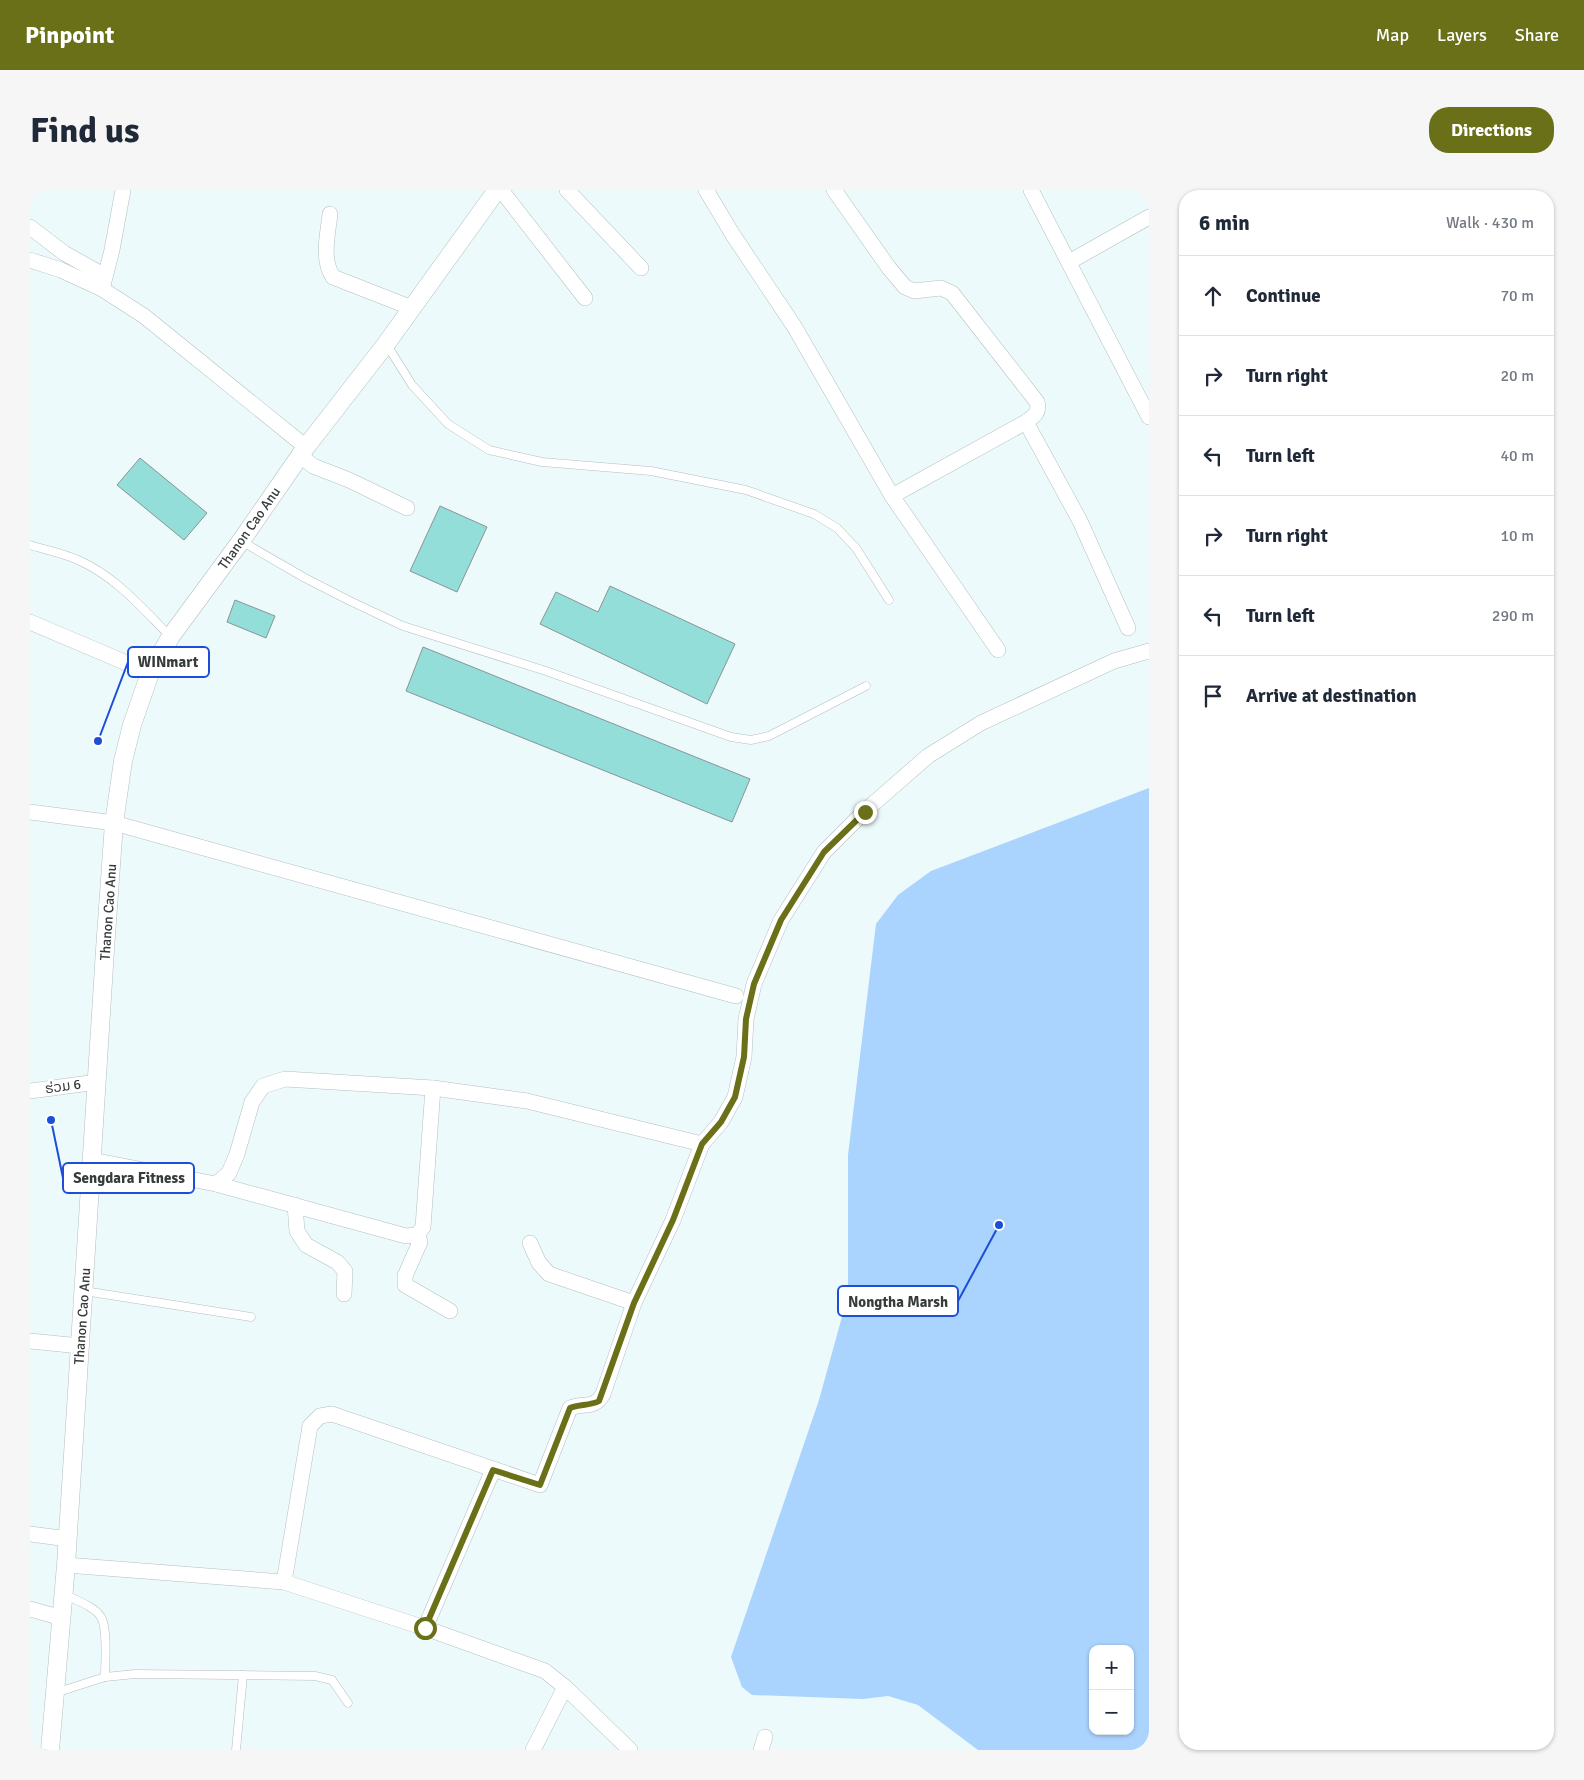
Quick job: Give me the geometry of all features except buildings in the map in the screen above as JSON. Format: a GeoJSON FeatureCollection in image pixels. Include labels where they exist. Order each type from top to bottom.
{"type":"FeatureCollection","features":[{"type":"Feature","properties":{"kind":"street"},"geometry":{"type":"LineString","coordinates":[[104,283],[124,190]]}},
{"type":"Feature","properties":{"kind":"street","name":"Thanon Cao Anu"},"geometry":{"type":"LineString","coordinates":[[50,1750],[68,1540],[114,823],[123,761],[132,725],[150,673],[170,636],[241,541],[303,451],[386,344],[497,190]]}},
{"type":"Feature","properties":{"kind":"street"},"geometry":{"type":"LineString","coordinates":[[501,190],[585,298]]}},
{"type":"Feature","properties":{"kind":"street"},"geometry":{"type":"LineString","coordinates":[[567,190],[641,268]]}},
{"type":"Feature","properties":{"kind":"street"},"geometry":{"type":"LineString","coordinates":[[706,190],[733,236],[794,326],[892,496],[998,650]]}},
{"type":"Feature","properties":{"kind":"street"},"geometry":{"type":"LineString","coordinates":[[834,190],[889,268],[905,287],[914,292],[942,288],[952,293],[1037,402],[1039,408],[1037,413],[1026,422],[892,496]]}},
{"type":"Feature","properties":{"kind":"street"},"geometry":{"type":"LineString","coordinates":[[1031,190],[1149,417]]}},
{"type":"Feature","properties":{"kind":"street"},"geometry":{"type":"LineString","coordinates":[[330,214],[326,256],[329,271],[333,277],[412,308]]}},
{"type":"Feature","properties":{"kind":"street"},"geometry":{"type":"LineString","coordinates":[[1069,262],[1149,217]]}},
{"type":"Feature","properties":{"kind":"street"},"geometry":{"type":"LineString","coordinates":[[30,227],[144,316],[303,451],[313,466],[349,480],[407,508]]}},
{"type":"Feature","properties":{"kind":"street"},"geometry":{"type":"LineString","coordinates":[[30,260],[104,283]]}},
{"type":"Feature","properties":{"kind":"street"},"geometry":{"type":"LineString","coordinates":[[1026,422],[1080,521],[1128,628]]}},
{"type":"Feature","properties":{"kind":"street"},"geometry":{"type":"LineString","coordinates":[[30,622],[150,673]]}},
{"type":"Feature","properties":{"kind":"street"},"geometry":{"type":"LineString","coordinates":[[284,1582],[310,1426],[320,1416],[332,1414],[540,1485],[570,1408],[575,1405],[594,1404],[599,1401],[634,1303],[673,1220],[702,1144],[721,1122],[735,1097],[744,1057],[746,1019],[754,984],[781,920],[824,852],[865,812],[928,756],[981,723],[1114,662],[1149,651]]}},
{"type":"Feature","properties":{"kind":"street"},"geometry":{"type":"LineString","coordinates":[[30,812],[114,823],[736,996]]}},
{"type":"Feature","properties":{"kind":"street"},"geometry":{"type":"LineString","coordinates":[[216,1184],[229,1173],[237,1154],[252,1102],[263,1086],[285,1079],[433,1088],[527,1101],[702,1144]]}},
{"type":"Feature","properties":{"kind":"street","name":"ຮ່ວມ 6"},"geometry":{"type":"LineString","coordinates":[[30,1091],[97,1082]]}},
{"type":"Feature","properties":{"kind":"street"},"geometry":{"type":"LineString","coordinates":[[92,1160],[216,1184],[406,1236],[417,1235],[424,1226],[433,1088]]}},
{"type":"Feature","properties":{"kind":"street"},"geometry":{"type":"LineString","coordinates":[[295,1205],[297,1231],[306,1245],[337,1262],[345,1271],[344,1294]]}},
{"type":"Feature","properties":{"kind":"street"},"geometry":{"type":"LineString","coordinates":[[417,1235],[420,1242],[405,1276],[405,1285],[450,1311]]}},
{"type":"Feature","properties":{"kind":"street"},"geometry":{"type":"LineString","coordinates":[[530,1243],[539,1263],[549,1274],[634,1303]]}},
{"type":"Feature","properties":{"kind":"street"},"geometry":{"type":"LineString","coordinates":[[30,1341],[80,1346]]}},
{"type":"Feature","properties":{"kind":"street"},"geometry":{"type":"LineString","coordinates":[[425,1628],[493,1470]]}},
{"type":"Feature","properties":{"kind":"street"},"geometry":{"type":"LineString","coordinates":[[30,1534],[68,1540]]}},
{"type":"Feature","properties":{"kind":"street"},"geometry":{"type":"LineString","coordinates":[[66,1566],[284,1582],[425,1628],[545,1671],[566,1687],[630,1750]]}},
{"type":"Feature","properties":{"kind":"street"},"geometry":{"type":"LineString","coordinates":[[30,1609],[62,1618]]}},
{"type":"Feature","properties":{"kind":"street"},"geometry":{"type":"LineString","coordinates":[[533,1750],[566,1687]]}},
{"type":"Feature","properties":{"kind":"lane"},"geometry":{"type":"LineString","coordinates":[[386,344],[412,385],[448,424],[490,450],[542,462],[652,471],[699,480],[746,490],[814,514],[837,528],[856,548],[889,600]]}},
{"type":"Feature","properties":{"kind":"lane"},"geometry":{"type":"LineString","coordinates":[[241,541],[305,578],[403,626],[546,671],[731,737],[751,740],[769,736],[866,686]]}},
{"type":"Feature","properties":{"kind":"lane"},"geometry":{"type":"LineString","coordinates":[[30,545],[77,559],[88,565],[116,584],[170,636]]}},
{"type":"Feature","properties":{"kind":"lane"},"geometry":{"type":"LineString","coordinates":[[84,1292],[251,1317]]}},
{"type":"Feature","properties":{"kind":"lane"},"geometry":{"type":"LineString","coordinates":[[64,1594],[94,1610],[101,1617],[104,1626],[106,1677]]}},
{"type":"Feature","properties":{"kind":"lane"},"geometry":{"type":"LineString","coordinates":[[55,1693],[106,1677],[135,1674],[315,1676],[332,1680],[348,1703]]}},
{"type":"Feature","properties":{"kind":"lane"},"geometry":{"type":"LineString","coordinates":[[236,1750],[243,1675]]}},
{"type":"Feature","properties":{"kind":"water"},"geometry":{"type":"Polygon","coordinates":[[[1149,788],[1149,1750],[978,1750],[918,1705],[888,1696],[863,1699],[752,1695],[742,1687],[731,1657],[819,1400],[848,1295],[848,1155],[876,924],[898,895],[931,871],[1149,788]]]}},
{"type":"Feature","properties":{"kind":"place","name":"WINmart"},"geometry":{"type":"Point","coordinates":[98,741]}},
{"type":"Feature","properties":{"kind":"place","name":"Sengdara Fitness"},"geometry":{"type":"Point","coordinates":[51,1120]}},
{"type":"Feature","properties":{"kind":"place","name":"Nongtha Marsh"},"geometry":{"type":"Point","coordinates":[999,1225]}},
{"type":"Feature","properties":{"kind":"route"},"geometry":{"type":"LineString","coordinates":[[425,1628],[493,1470],[540,1485],[567,1411],[575,1405],[594,1404],[599,1401],[603,1394],[634,1303],[673,1220],[702,1144],[721,1122],[735,1097],[744,1057],[746,1019],[754,984],[781,920],[824,852],[865,812]]}}]}
